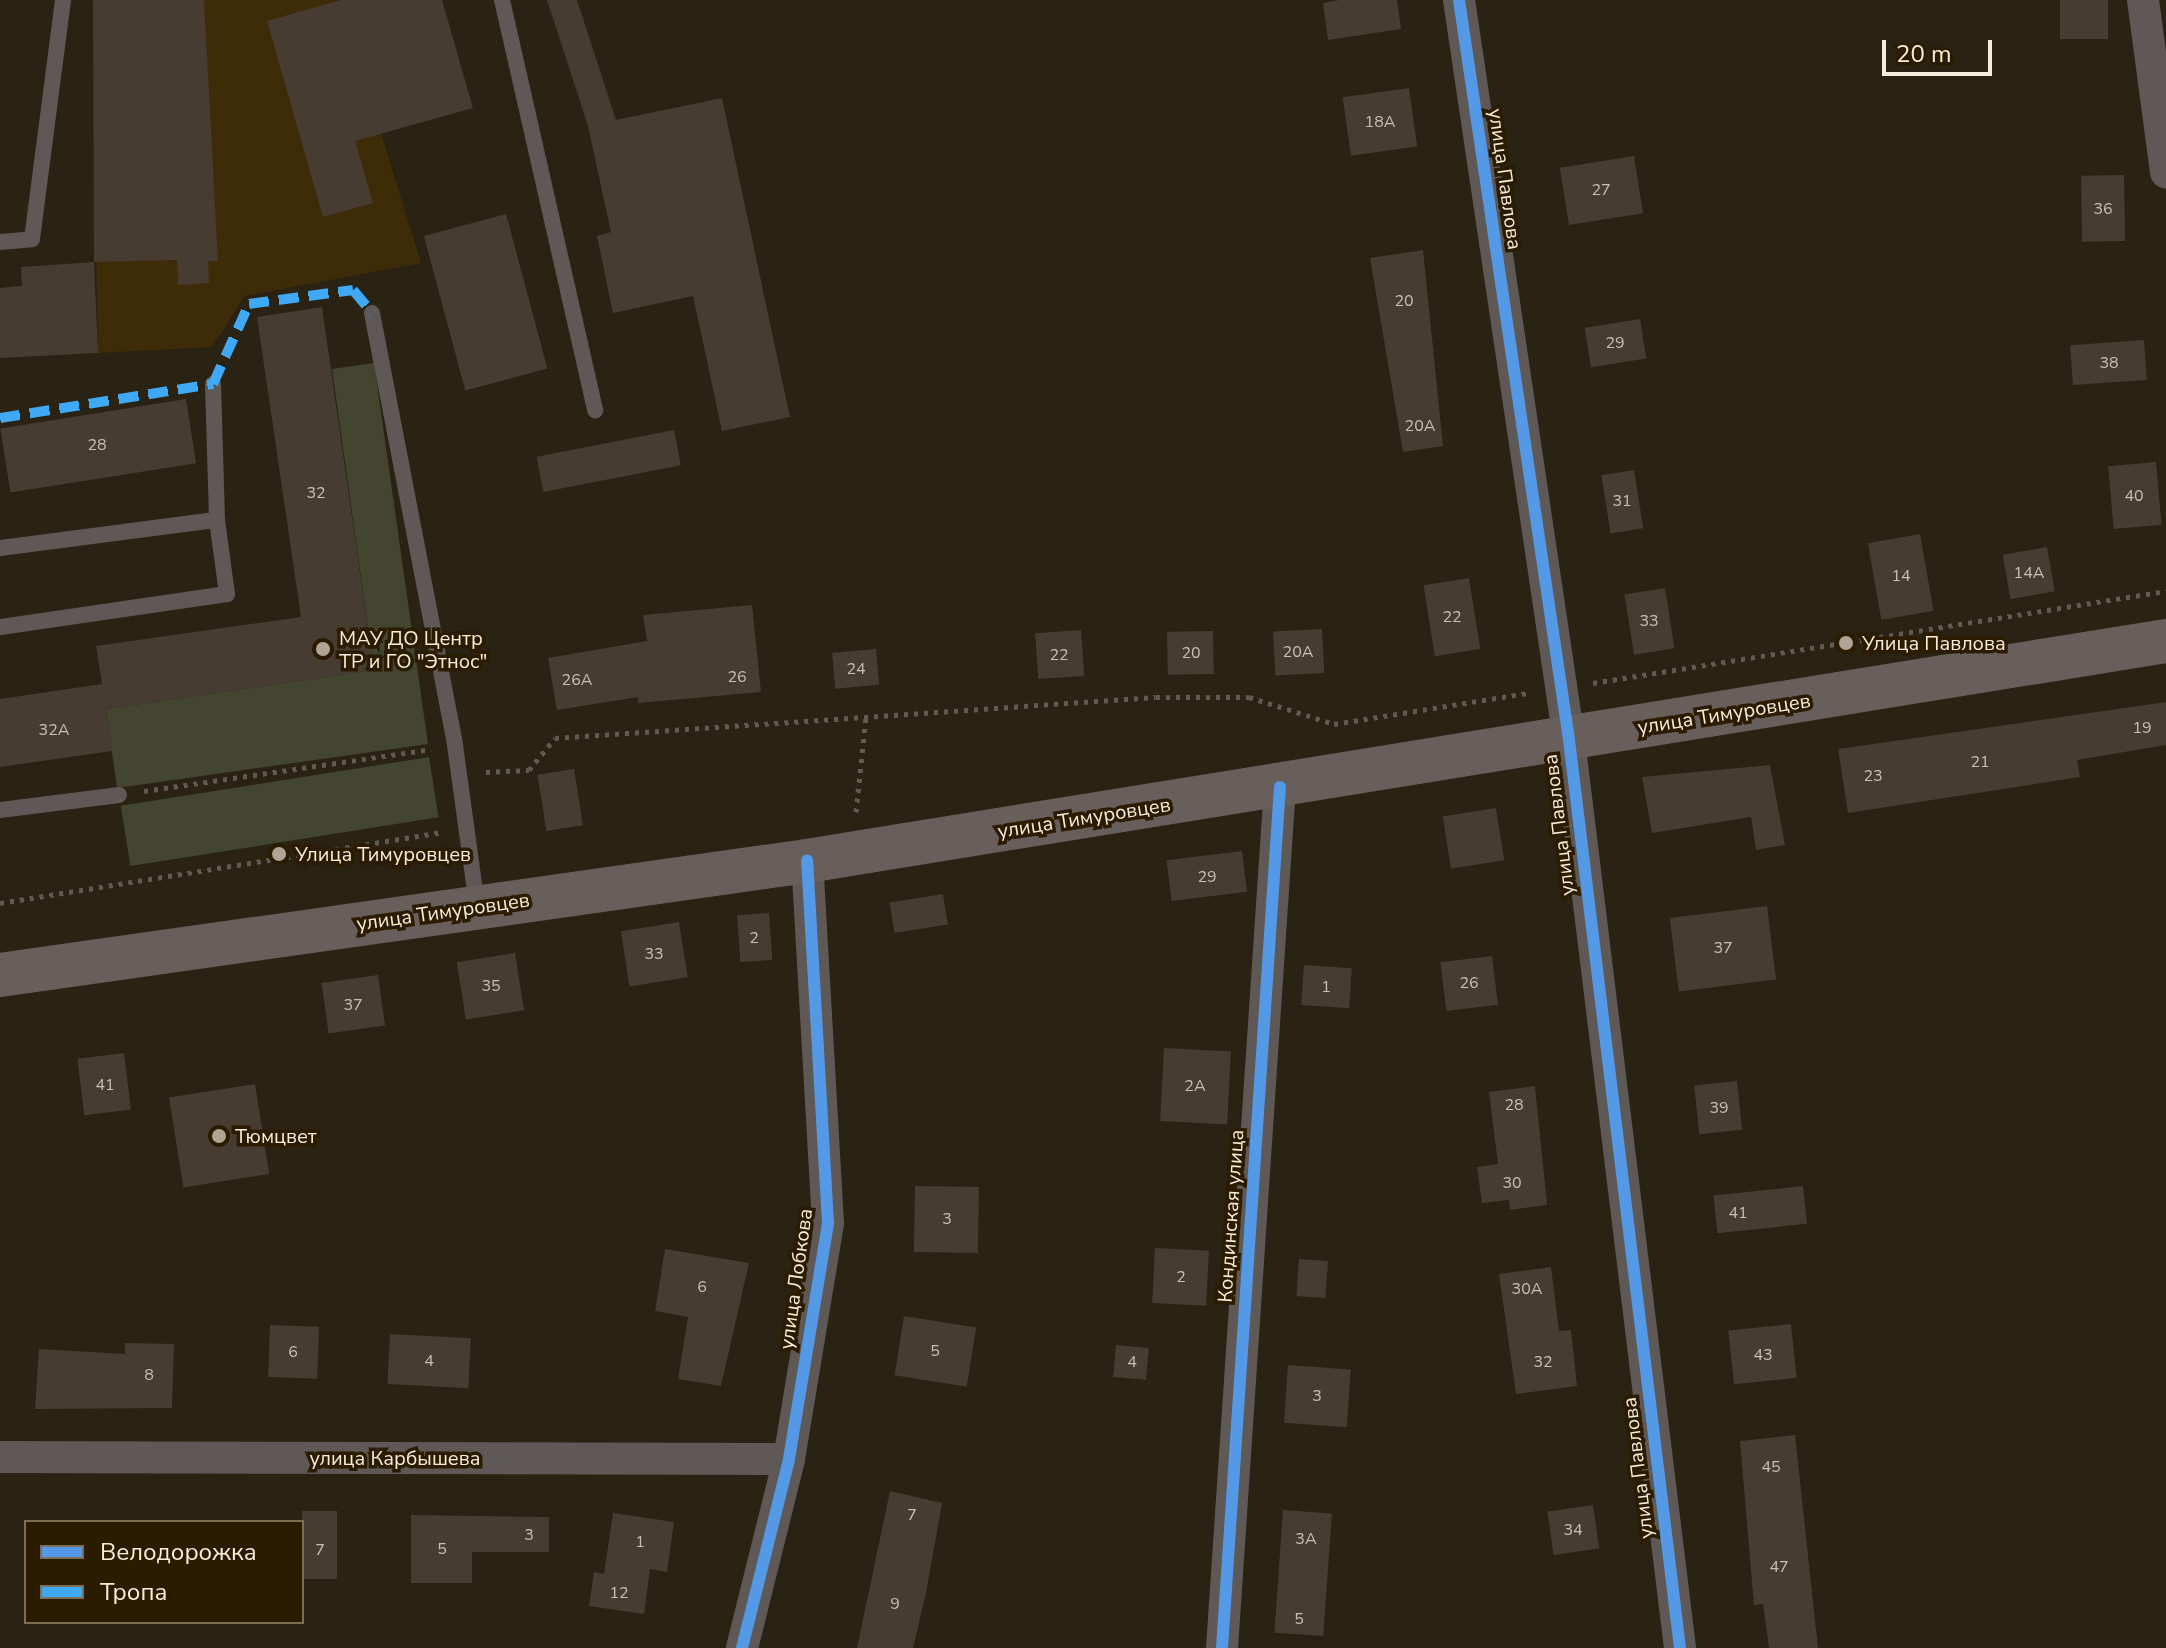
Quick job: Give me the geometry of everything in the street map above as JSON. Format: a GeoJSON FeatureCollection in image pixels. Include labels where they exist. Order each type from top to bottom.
{"type":"FeatureCollection","features":[{"type":"Feature","properties":{"kind":"main road","name":"улица Тимуровцев"},"geometry":{"type":"LineString","coordinates":[[0,975],[861,853],[2166,641]]}},
{"type":"Feature","properties":{"kind":"street","name":"улица Павлова"},"geometry":{"type":"LineString","coordinates":[[1459,0],[1569,740],[1680,1648]]}},
{"type":"Feature","properties":{"kind":"street"},"geometry":{"type":"LineString","coordinates":[[2143,0],[2166,172]]}},
{"type":"Feature","properties":{"kind":"street","name":"Кондинская улица"},"geometry":{"type":"LineString","coordinates":[[1222,1648],[1280,787]]}},
{"type":"Feature","properties":{"kind":"street","name":"улица Лобкова"},"geometry":{"type":"LineString","coordinates":[[742,1648],[789,1459],[828,1223],[807,861]]}},
{"type":"Feature","properties":{"kind":"street","name":"улица Карбышева"},"geometry":{"type":"LineString","coordinates":[[0,1457],[789,1459]]}},
{"type":"Feature","properties":{"kind":"lane"},"geometry":{"type":"LineString","coordinates":[[0,242],[32,239],[63,0]]}},
{"type":"Feature","properties":{"kind":"lane"},"geometry":{"type":"LineString","coordinates":[[502,0],[595,411]]}},
{"type":"Feature","properties":{"kind":"lane"},"geometry":{"type":"LineString","coordinates":[[372,313],[455,745],[478,907]]}},
{"type":"Feature","properties":{"kind":"lane"},"geometry":{"type":"LineString","coordinates":[[0,627],[227,594],[217,520],[213,384]]}},
{"type":"Feature","properties":{"kind":"lane"},"geometry":{"type":"LineString","coordinates":[[0,548],[217,520]]}},
{"type":"Feature","properties":{"kind":"lane"},"geometry":{"type":"LineString","coordinates":[[0,810],[119,795]]}},
{"type":"Feature","properties":{"kind":"path"},"geometry":{"type":"LineString","coordinates":[[119,795],[455,745],[489,775],[529,770],[555,738],[866,717],[1249,697],[1334,724],[2166,591]]}},
{"type":"Feature","properties":{"kind":"path"},"geometry":{"type":"LineString","coordinates":[[861,853],[854,794],[866,717]]}},
{"type":"Feature","properties":{"kind":"path"},"geometry":{"type":"LineString","coordinates":[[0,903],[466,828]]}},
{"type":"Feature","properties":{"kind":"shaded area"},"geometry":{"type":"Polygon","coordinates":[[[93,0],[340,0],[421,263],[245,296],[212,347],[98,353],[93,0]]]}},
{"type":"Feature","properties":{"kind":"green space"},"geometry":{"type":"Polygon","coordinates":[[[374,363],[428,744],[117,788],[106,709],[374,670],[332,369],[374,363]]]}},
{"type":"Feature","properties":{"kind":"green space"},"geometry":{"type":"Polygon","coordinates":[[[429,757],[439,817],[130,866],[121,806],[429,757]]]}},
{"type":"Feature","properties":{"kind":"building"},"geometry":{"type":"Polygon","coordinates":[[[93,0],[204,0],[218,261],[208,261],[209,283],[178,285],[177,260],[94,262],[93,0]]]}},
{"type":"Feature","properties":{"kind":"building"},"geometry":{"type":"Polygon","coordinates":[[[341,0],[442,0],[473,108],[355,141],[373,203],[323,217],[267,21],[341,0]]]}},
{"type":"Feature","properties":{"kind":"building"},"geometry":{"type":"Polygon","coordinates":[[[547,0],[577,0],[616,120],[722,98],[790,417],[722,431],[693,296],[613,313],[597,236],[611,232],[588,126],[547,0]]]}},
{"type":"Feature","properties":{"kind":"building"},"geometry":{"type":"Polygon","coordinates":[[[1397,0],[1401,29],[1328,40],[1323,3],[1397,0]]]}},
{"type":"Feature","properties":{"kind":"building"},"geometry":{"type":"Polygon","coordinates":[[[2060,0],[2108,0],[2108,39],[2060,39],[2060,0]]]}},
{"type":"Feature","properties":{"kind":"building"},"geometry":{"type":"Polygon","coordinates":[[[1409,88],[1417,146],[1351,156],[1343,97],[1409,88]]]}},
{"type":"Feature","properties":{"kind":"building"},"geometry":{"type":"Polygon","coordinates":[[[1634,156],[1643,213],[1569,225],[1560,168],[1634,156]]]}},
{"type":"Feature","properties":{"kind":"building"},"geometry":{"type":"Polygon","coordinates":[[[2124,175],[2125,241],[2082,242],[2081,176],[2124,175]]]}},
{"type":"Feature","properties":{"kind":"building"},"geometry":{"type":"Polygon","coordinates":[[[506,214],[547,369],[465,391],[424,236],[506,214]]]}},
{"type":"Feature","properties":{"kind":"building"},"geometry":{"type":"Polygon","coordinates":[[[1423,250],[1443,446],[1403,452],[1370,258],[1423,250]]]}},
{"type":"Feature","properties":{"kind":"building"},"geometry":{"type":"Polygon","coordinates":[[[94,262],[98,353],[0,358],[0,288],[22,286],[21,267],[94,262]]]}},
{"type":"Feature","properties":{"kind":"building"},"geometry":{"type":"Polygon","coordinates":[[[322,307],[374,670],[106,709],[112,751],[0,767],[0,699],[102,684],[96,646],[301,617],[257,317],[322,307]]]}},
{"type":"Feature","properties":{"kind":"building"},"geometry":{"type":"Polygon","coordinates":[[[1640,319],[1646,359],[1591,367],[1585,328],[1640,319]]]}},
{"type":"Feature","properties":{"kind":"building"},"geometry":{"type":"Polygon","coordinates":[[[2144,340],[2147,380],[2073,385],[2070,345],[2144,340]]]}},
{"type":"Feature","properties":{"kind":"building"},"geometry":{"type":"Polygon","coordinates":[[[186,399],[196,463],[10,493],[0,428],[186,399]]]}},
{"type":"Feature","properties":{"kind":"building"},"geometry":{"type":"Polygon","coordinates":[[[674,430],[681,465],[543,492],[537,457],[674,430]]]}},
{"type":"Feature","properties":{"kind":"building"},"geometry":{"type":"Polygon","coordinates":[[[2156,462],[2161,525],[2114,529],[2108,466],[2156,462]]]}},
{"type":"Feature","properties":{"kind":"building"},"geometry":{"type":"Polygon","coordinates":[[[1634,470],[1643,528],[1611,533],[1601,475],[1634,470]]]}},
{"type":"Feature","properties":{"kind":"building"},"geometry":{"type":"Polygon","coordinates":[[[1920,534],[1934,611],[1881,620],[1868,543],[1920,534]]]}},
{"type":"Feature","properties":{"kind":"building"},"geometry":{"type":"Polygon","coordinates":[[[2047,547],[2055,591],[2010,599],[2003,555],[2047,547]]]}},
{"type":"Feature","properties":{"kind":"building"},"geometry":{"type":"Polygon","coordinates":[[[1469,578],[1480,649],[1435,656],[1424,585],[1469,578]]]}},
{"type":"Feature","properties":{"kind":"building"},"geometry":{"type":"Polygon","coordinates":[[[1665,588],[1675,648],[1634,655],[1625,594],[1665,588]]]}},
{"type":"Feature","properties":{"kind":"building"},"geometry":{"type":"Polygon","coordinates":[[[752,605],[761,692],[638,703],[638,697],[557,710],[548,658],[647,641],[643,615],[752,605]]]}},
{"type":"Feature","properties":{"kind":"building"},"geometry":{"type":"Polygon","coordinates":[[[1322,629],[1324,673],[1275,676],[1273,632],[1322,629]]]}},
{"type":"Feature","properties":{"kind":"building"},"geometry":{"type":"Polygon","coordinates":[[[1081,630],[1084,676],[1038,679],[1035,633],[1081,630]]]}},
{"type":"Feature","properties":{"kind":"building"},"geometry":{"type":"Polygon","coordinates":[[[1213,631],[1214,674],[1168,675],[1167,632],[1213,631]]]}},
{"type":"Feature","properties":{"kind":"building"},"geometry":{"type":"Polygon","coordinates":[[[876,649],[879,685],[835,689],[832,653],[876,649]]]}},
{"type":"Feature","properties":{"kind":"building"},"geometry":{"type":"Polygon","coordinates":[[[2166,702],[2166,745],[2077,760],[2080,777],[1848,813],[1838,749],[2166,702]]]}},
{"type":"Feature","properties":{"kind":"building"},"geometry":{"type":"Polygon","coordinates":[[[1770,765],[1785,845],[1756,850],[1751,817],[1652,833],[1642,777],[1770,765]]]}},
{"type":"Feature","properties":{"kind":"building"},"geometry":{"type":"Polygon","coordinates":[[[574,769],[583,825],[546,831],[537,775],[574,769]]]}},
{"type":"Feature","properties":{"kind":"building"},"geometry":{"type":"Polygon","coordinates":[[[1496,808],[1504,860],[1451,869],[1443,816],[1496,808]]]}},
{"type":"Feature","properties":{"kind":"building"},"geometry":{"type":"Polygon","coordinates":[[[1242,851],[1247,892],[1172,901],[1167,860],[1242,851]]]}},
{"type":"Feature","properties":{"kind":"building"},"geometry":{"type":"Polygon","coordinates":[[[943,894],[948,925],[895,933],[890,902],[943,894]]]}},
{"type":"Feature","properties":{"kind":"building"},"geometry":{"type":"Polygon","coordinates":[[[1767,906],[1776,979],[1679,991],[1670,918],[1767,906]]]}},
{"type":"Feature","properties":{"kind":"building"},"geometry":{"type":"Polygon","coordinates":[[[769,913],[772,960],[740,962],[737,915],[769,913]]]}},
{"type":"Feature","properties":{"kind":"building"},"geometry":{"type":"Polygon","coordinates":[[[679,922],[688,977],[629,987],[621,931],[679,922]]]}},
{"type":"Feature","properties":{"kind":"building"},"geometry":{"type":"Polygon","coordinates":[[[515,953],[524,1010],[466,1020],[457,962],[515,953]]]}},
{"type":"Feature","properties":{"kind":"building"},"geometry":{"type":"Polygon","coordinates":[[[1492,956],[1498,1005],[1446,1011],[1440,962],[1492,956]]]}},
{"type":"Feature","properties":{"kind":"building"},"geometry":{"type":"Polygon","coordinates":[[[1304,965],[1352,968],[1349,1008],[1301,1005],[1304,965]]]}},
{"type":"Feature","properties":{"kind":"building"},"geometry":{"type":"Polygon","coordinates":[[[378,975],[385,1026],[329,1033],[322,983],[378,975]]]}},
{"type":"Feature","properties":{"kind":"building"},"geometry":{"type":"Polygon","coordinates":[[[1164,1048],[1231,1052],[1227,1124],[1160,1121],[1164,1048]]]}},
{"type":"Feature","properties":{"kind":"building"},"geometry":{"type":"Polygon","coordinates":[[[124,1053],[131,1110],[84,1115],[77,1059],[124,1053]]]}},
{"type":"Feature","properties":{"kind":"building"},"geometry":{"type":"Polygon","coordinates":[[[1737,1081],[1742,1130],[1699,1134],[1694,1085],[1737,1081]]]}},
{"type":"Feature","properties":{"kind":"building","name":"Тюмцвет"},"geometry":{"type":"Polygon","coordinates":[[[255,1084],[269,1174],[183,1187],[169,1098],[255,1084]]]}},
{"type":"Feature","properties":{"kind":"building"},"geometry":{"type":"Polygon","coordinates":[[[1535,1086],[1547,1205],[1510,1210],[1509,1200],[1482,1203],[1477,1167],[1498,1164],[1489,1092],[1535,1086]]]}},
{"type":"Feature","properties":{"kind":"building"},"geometry":{"type":"Polygon","coordinates":[[[915,1186],[979,1187],[978,1253],[914,1252],[915,1186]]]}},
{"type":"Feature","properties":{"kind":"building"},"geometry":{"type":"Polygon","coordinates":[[[1803,1186],[1807,1224],[1717,1233],[1713,1195],[1803,1186]]]}},
{"type":"Feature","properties":{"kind":"building"},"geometry":{"type":"Polygon","coordinates":[[[1155,1248],[1209,1251],[1206,1306],[1152,1303],[1155,1248]]]}},
{"type":"Feature","properties":{"kind":"building"},"geometry":{"type":"Polygon","coordinates":[[[665,1249],[749,1263],[721,1386],[678,1379],[688,1317],[655,1311],[665,1249]]]}},
{"type":"Feature","properties":{"kind":"building"},"geometry":{"type":"Polygon","coordinates":[[[1299,1259],[1328,1261],[1325,1298],[1296,1296],[1299,1259]]]}},
{"type":"Feature","properties":{"kind":"building"},"geometry":{"type":"Polygon","coordinates":[[[1551,1267],[1559,1331],[1571,1330],[1577,1386],[1516,1394],[1499,1274],[1551,1267]]]}},
{"type":"Feature","properties":{"kind":"building"},"geometry":{"type":"Polygon","coordinates":[[[904,1316],[976,1327],[967,1387],[895,1375],[904,1316]]]}},
{"type":"Feature","properties":{"kind":"building"},"geometry":{"type":"Polygon","coordinates":[[[1791,1324],[1797,1378],[1734,1384],[1728,1331],[1791,1324]]]}},
{"type":"Feature","properties":{"kind":"building"},"geometry":{"type":"Polygon","coordinates":[[[270,1325],[319,1327],[317,1379],[268,1377],[270,1325]]]}},
{"type":"Feature","properties":{"kind":"building"},"geometry":{"type":"Polygon","coordinates":[[[390,1334],[471,1338],[468,1388],[387,1384],[390,1334]]]}},
{"type":"Feature","properties":{"kind":"building"},"geometry":{"type":"Polygon","coordinates":[[[125,1343],[174,1344],[172,1408],[35,1409],[39,1349],[125,1354],[125,1343]]]}},
{"type":"Feature","properties":{"kind":"building"},"geometry":{"type":"Polygon","coordinates":[[[1116,1345],[1149,1348],[1146,1380],[1113,1377],[1116,1345]]]}},
{"type":"Feature","properties":{"kind":"building"},"geometry":{"type":"Polygon","coordinates":[[[1288,1365],[1351,1369],[1347,1427],[1284,1423],[1288,1365]]]}},
{"type":"Feature","properties":{"kind":"building"},"geometry":{"type":"Polygon","coordinates":[[[1795,1435],[1818,1648],[1769,1648],[1763,1604],[1754,1605],[1740,1441],[1795,1435]]]}},
{"type":"Feature","properties":{"kind":"building"},"geometry":{"type":"Polygon","coordinates":[[[890,1491],[942,1503],[926,1593],[913,1648],[857,1648],[890,1491]]]}},
{"type":"Feature","properties":{"kind":"building"},"geometry":{"type":"Polygon","coordinates":[[[1593,1505],[1599,1549],[1554,1555],[1547,1511],[1593,1505]]]}},
{"type":"Feature","properties":{"kind":"building"},"geometry":{"type":"Polygon","coordinates":[[[1283,1510],[1332,1513],[1323,1636],[1274,1633],[1283,1510]]]}},
{"type":"Feature","properties":{"kind":"building"},"geometry":{"type":"Polygon","coordinates":[[[302,1511],[337,1511],[337,1579],[304,1579],[302,1511]]]}},
{"type":"Feature","properties":{"kind":"building"},"geometry":{"type":"Polygon","coordinates":[[[613,1513],[674,1522],[667,1572],[650,1569],[644,1614],[589,1606],[594,1572],[604,1574],[613,1513]]]}},
{"type":"Feature","properties":{"kind":"building"},"geometry":{"type":"Polygon","coordinates":[[[411,1515],[549,1517],[549,1552],[472,1552],[472,1583],[411,1583],[411,1515]]]}},
{"type":"Feature","properties":{"kind":"marked path"},"geometry":{"type":"LineString","coordinates":[[0,418],[213,384],[249,304],[353,290],[372,313]]}},
{"type":"Feature","properties":{"kind":"cycle path"},"geometry":{"type":"LineString","coordinates":[[1459,0],[1569,740],[1680,1648]]}},
{"type":"Feature","properties":{"kind":"cycle path"},"geometry":{"type":"LineString","coordinates":[[1222,1648],[1280,787]]}},
{"type":"Feature","properties":{"kind":"cycle path"},"geometry":{"type":"LineString","coordinates":[[742,1648],[789,1459],[828,1223],[807,861]]}},
{"type":"Feature","properties":{"kind":"place","name":"Улица Павлова"},"geometry":{"type":"Point","coordinates":[1846,643]}},
{"type":"Feature","properties":{"kind":"place","name":"МАУ ДО Центр ТР и ГО \"Этнос\""},"geometry":{"type":"Point","coordinates":[323,649]}},
{"type":"Feature","properties":{"kind":"place","name":"Улица Тимуровцев"},"geometry":{"type":"Point","coordinates":[279,854]}},
{"type":"Feature","properties":{"kind":"place","name":"Тюмцвет"},"geometry":{"type":"Point","coordinates":[219,1136]}}]}
